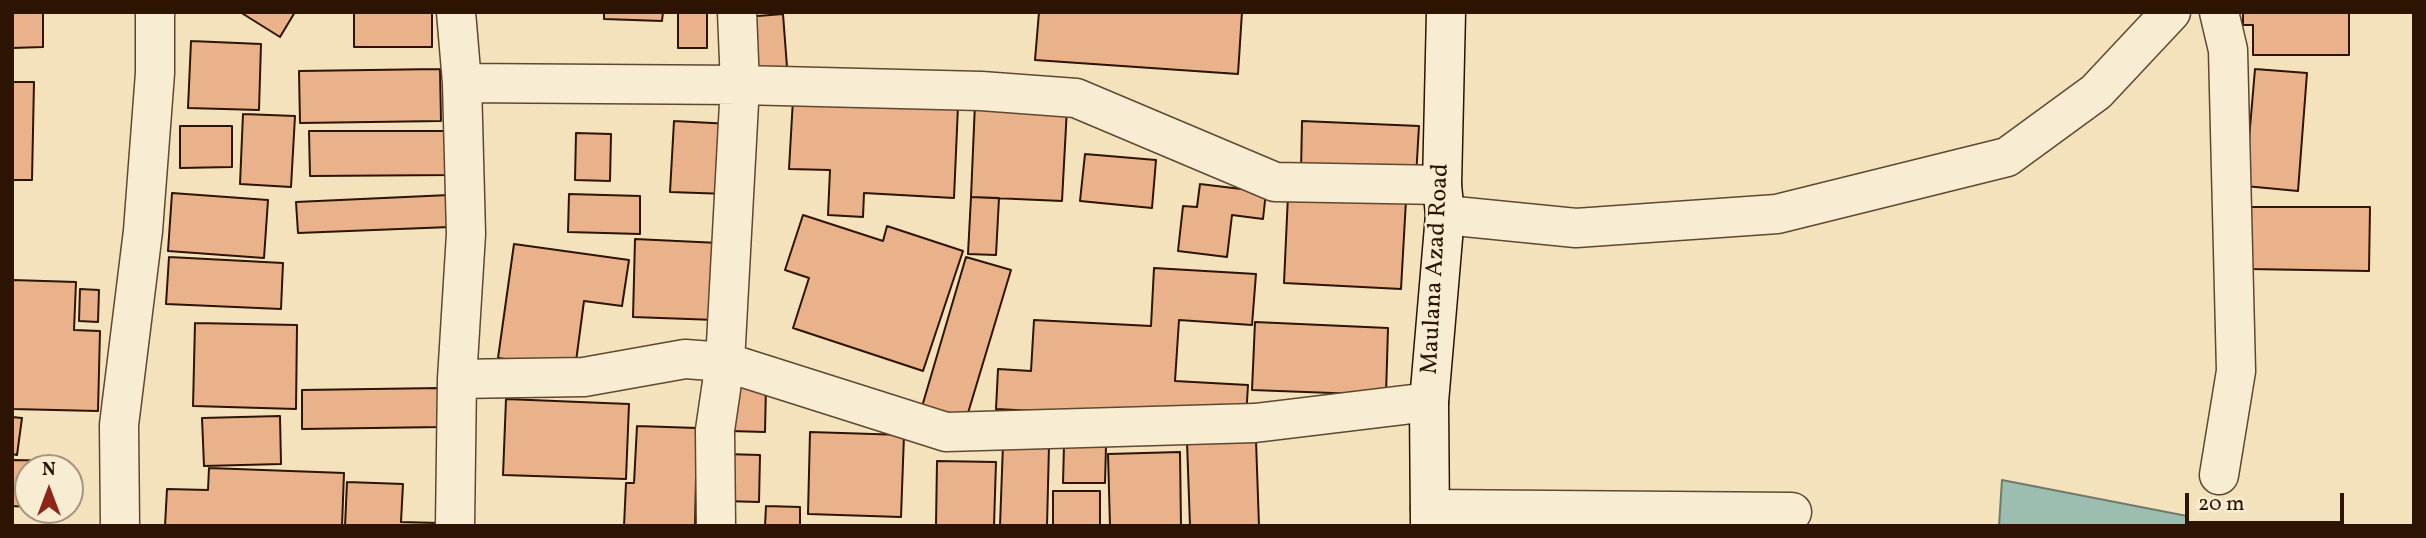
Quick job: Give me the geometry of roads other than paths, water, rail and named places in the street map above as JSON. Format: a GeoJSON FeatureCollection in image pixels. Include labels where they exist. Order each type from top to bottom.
{"type":"FeatureCollection","features":[{"type":"Feature","properties":{"kind":"street"},"geometry":{"type":"LineString","coordinates":[[120,526],[119,425],[143,231],[155,73],[155,12]]}},
{"type":"Feature","properties":{"kind":"street"},"geometry":{"type":"LineString","coordinates":[[455,526],[457,379],[466,234],[462,83],[456,12]]}},
{"type":"Feature","properties":{"kind":"street"},"geometry":{"type":"LineString","coordinates":[[716,526],[715,430],[724,362],[740,85],[737,12]]}},
{"type":"Feature","properties":{"kind":"street","name":"Maulana Azad Road"},"geometry":{"type":"LineString","coordinates":[[1430,517],[1429,402],[1444,200],[1446,12]]}},
{"type":"Feature","properties":{"kind":"street"},"geometry":{"type":"LineString","coordinates":[[462,83],[740,85],[981,91],[1076,98],[1275,182],[1444,200],[1576,228],[1777,214],[2007,157],[2096,92],[2171,12]]}},
{"type":"Feature","properties":{"kind":"street"},"geometry":{"type":"LineString","coordinates":[[2219,12],[2228,50],[2236,371],[2219,475]]}},
{"type":"Feature","properties":{"kind":"street"},"geometry":{"type":"LineString","coordinates":[[457,379],[584,377],[685,359],[724,362],[946,432],[1255,423],[1429,402]]}},
{"type":"Feature","properties":{"kind":"street"},"geometry":{"type":"LineString","coordinates":[[1430,517],[1792,512]]}}]}
